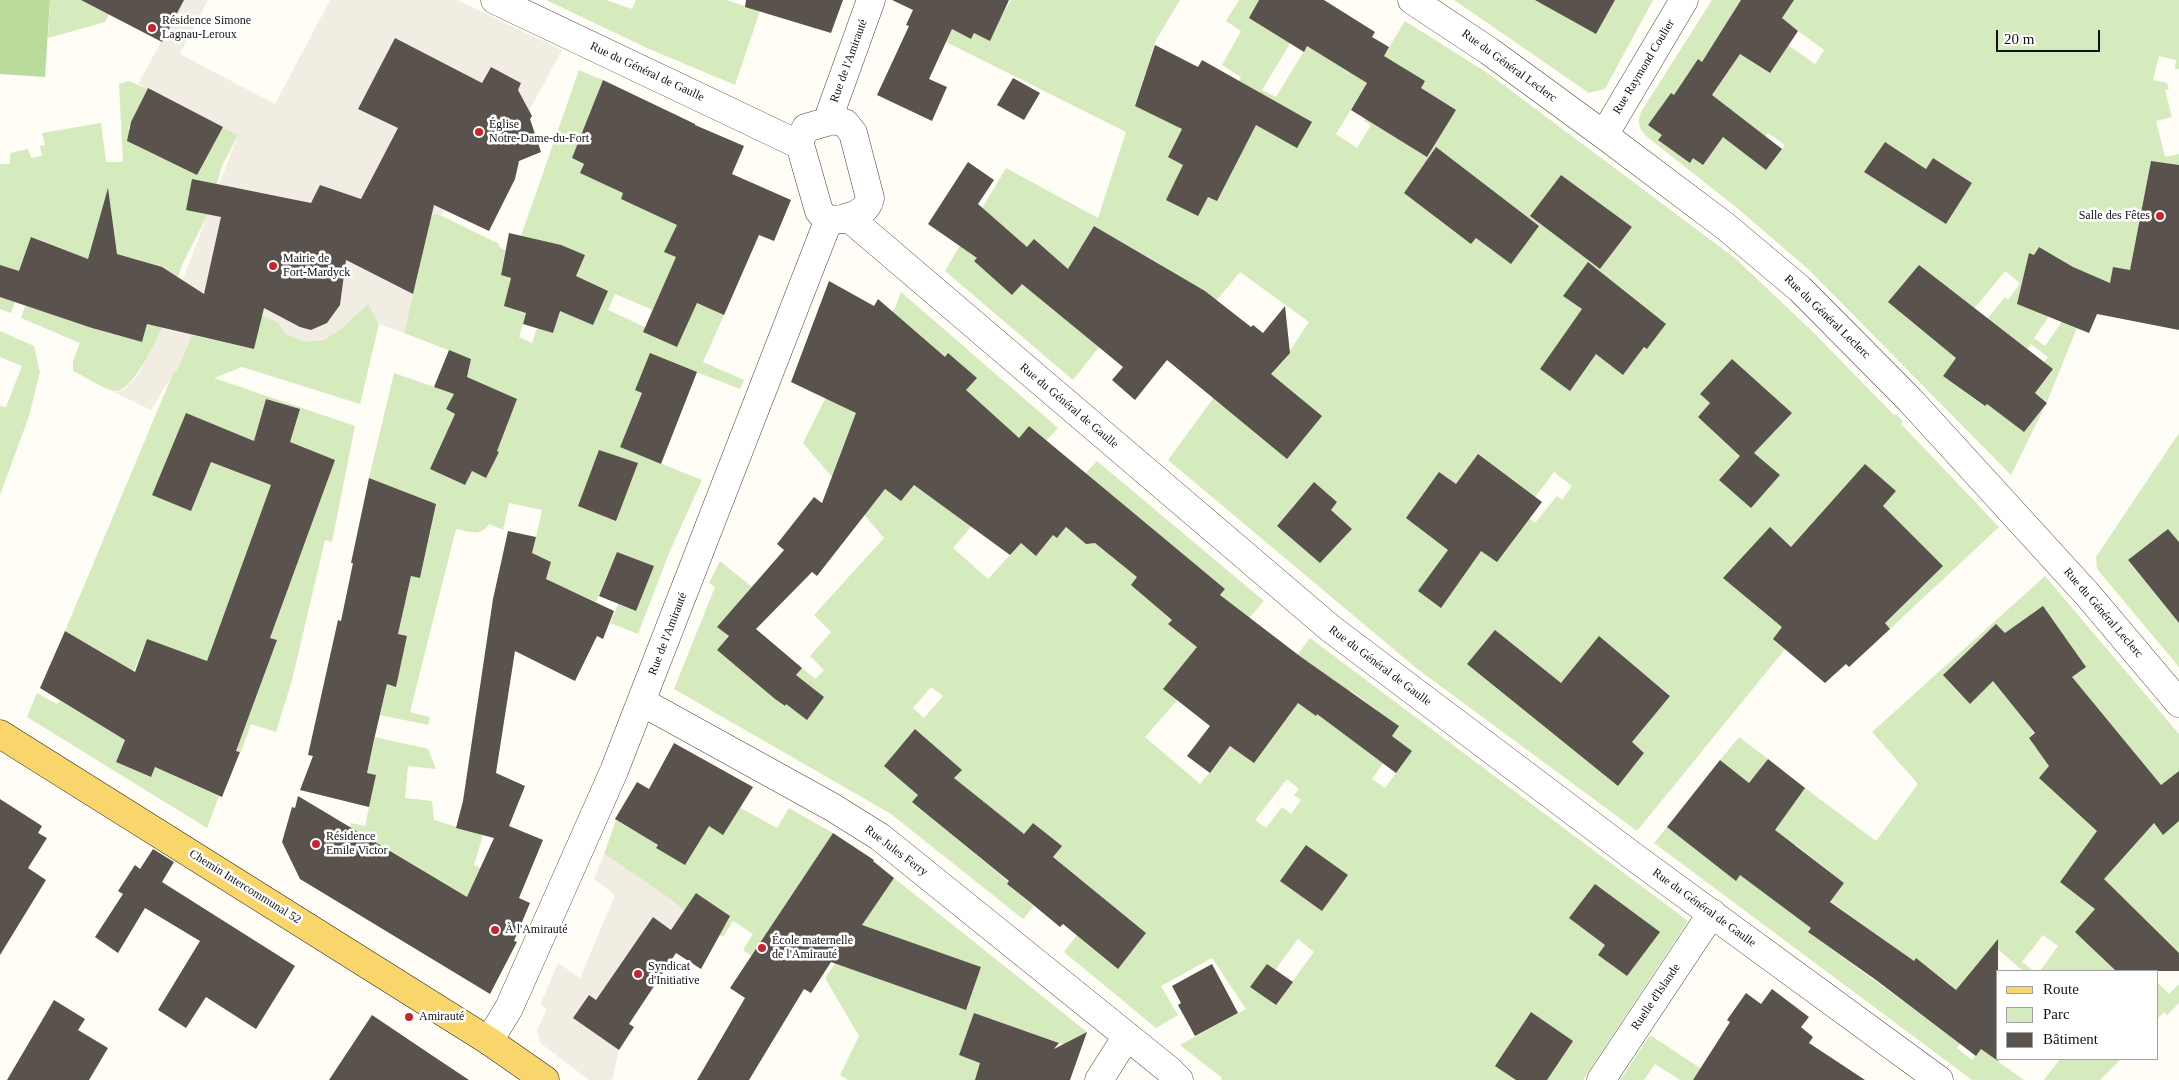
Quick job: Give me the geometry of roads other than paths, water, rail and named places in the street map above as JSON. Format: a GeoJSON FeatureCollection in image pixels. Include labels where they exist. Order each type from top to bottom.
{"type":"FeatureCollection","features":[{"type":"Feature","properties":{"kind":"main road","name":"Chemin Intercommunal 52"},"geometry":{"type":"LineString","coordinates":[[0,734],[489,1041],[545,1080]]}},
{"type":"Feature","properties":{"kind":"street","name":"Rue du Général de Gaulle"},"geometry":{"type":"LineString","coordinates":[[495,0],[800,145],[819,211],[824,218],[838,218],[1330,628],[1634,857],[1939,1080]]}},
{"type":"Feature","properties":{"kind":"street","name":"Rue de l'Amirauté"},"geometry":{"type":"LineString","coordinates":[[827,122],[871,0]]}},
{"type":"Feature","properties":{"kind":"street","name":"Rue du Général Leclerc"},"geometry":{"type":"LineString","coordinates":[[1412,0],[1490,51],[1604,135],[1764,257],[1818,306],[1910,400],[2045,548],[2179,703]]}},
{"type":"Feature","properties":{"kind":"street","name":"Rue Raymond Coulier"},"geometry":{"type":"LineString","coordinates":[[1604,135],[1684,0]]}},
{"type":"Feature","properties":{"kind":"street"},"geometry":{"type":"LineString","coordinates":[[800,145],[800,137],[806,128],[833,120],[842,122],[851,129],[870,195],[870,202],[859,213],[838,218]]}},
{"type":"Feature","properties":{"kind":"street","name":"Rue de l'Amirauté"},"geometry":{"type":"LineString","coordinates":[[489,1041],[514,996],[604,794],[838,218]]}},
{"type":"Feature","properties":{"kind":"street","name":"Rue Jules Ferry"},"geometry":{"type":"LineString","coordinates":[[642,702],[832,807],[880,837],[1179,1080]]}},
{"type":"Feature","properties":{"kind":"street","name":"Ruelle d'Islande"},"geometry":{"type":"LineString","coordinates":[[1601,1080],[1712,913]]}},
{"type":"Feature","properties":{"kind":"street"},"geometry":{"type":"LineString","coordinates":[[1099,1080],[1127,1036]]}},
{"type":"Feature","properties":{"kind":"place","name":"Résidence Simone Lagnau-Leroux"},"geometry":{"type":"Point","coordinates":[152,28]}},
{"type":"Feature","properties":{"kind":"place","name":"Église Notre-Dame-du-Fort"},"geometry":{"type":"Point","coordinates":[479,132]}},
{"type":"Feature","properties":{"kind":"place","name":"Salle des Fêtes"},"geometry":{"type":"Point","coordinates":[2160,216]}},
{"type":"Feature","properties":{"kind":"place","name":"Mairie de Fort-Mardyck"},"geometry":{"type":"Point","coordinates":[273,266]}},
{"type":"Feature","properties":{"kind":"place","name":"Résidence Emile Victor"},"geometry":{"type":"Point","coordinates":[316,844]}},
{"type":"Feature","properties":{"kind":"place","name":"À l'Amirauté"},"geometry":{"type":"Point","coordinates":[495,930]}},
{"type":"Feature","properties":{"kind":"place","name":"École maternelle de l'Amirauté"},"geometry":{"type":"Point","coordinates":[762,948]}},
{"type":"Feature","properties":{"kind":"place","name":"Syndicat d'Initiative"},"geometry":{"type":"Point","coordinates":[638,974]}},
{"type":"Feature","properties":{"kind":"place","name":"Amirauté"},"geometry":{"type":"Point","coordinates":[409,1017]}}]}
